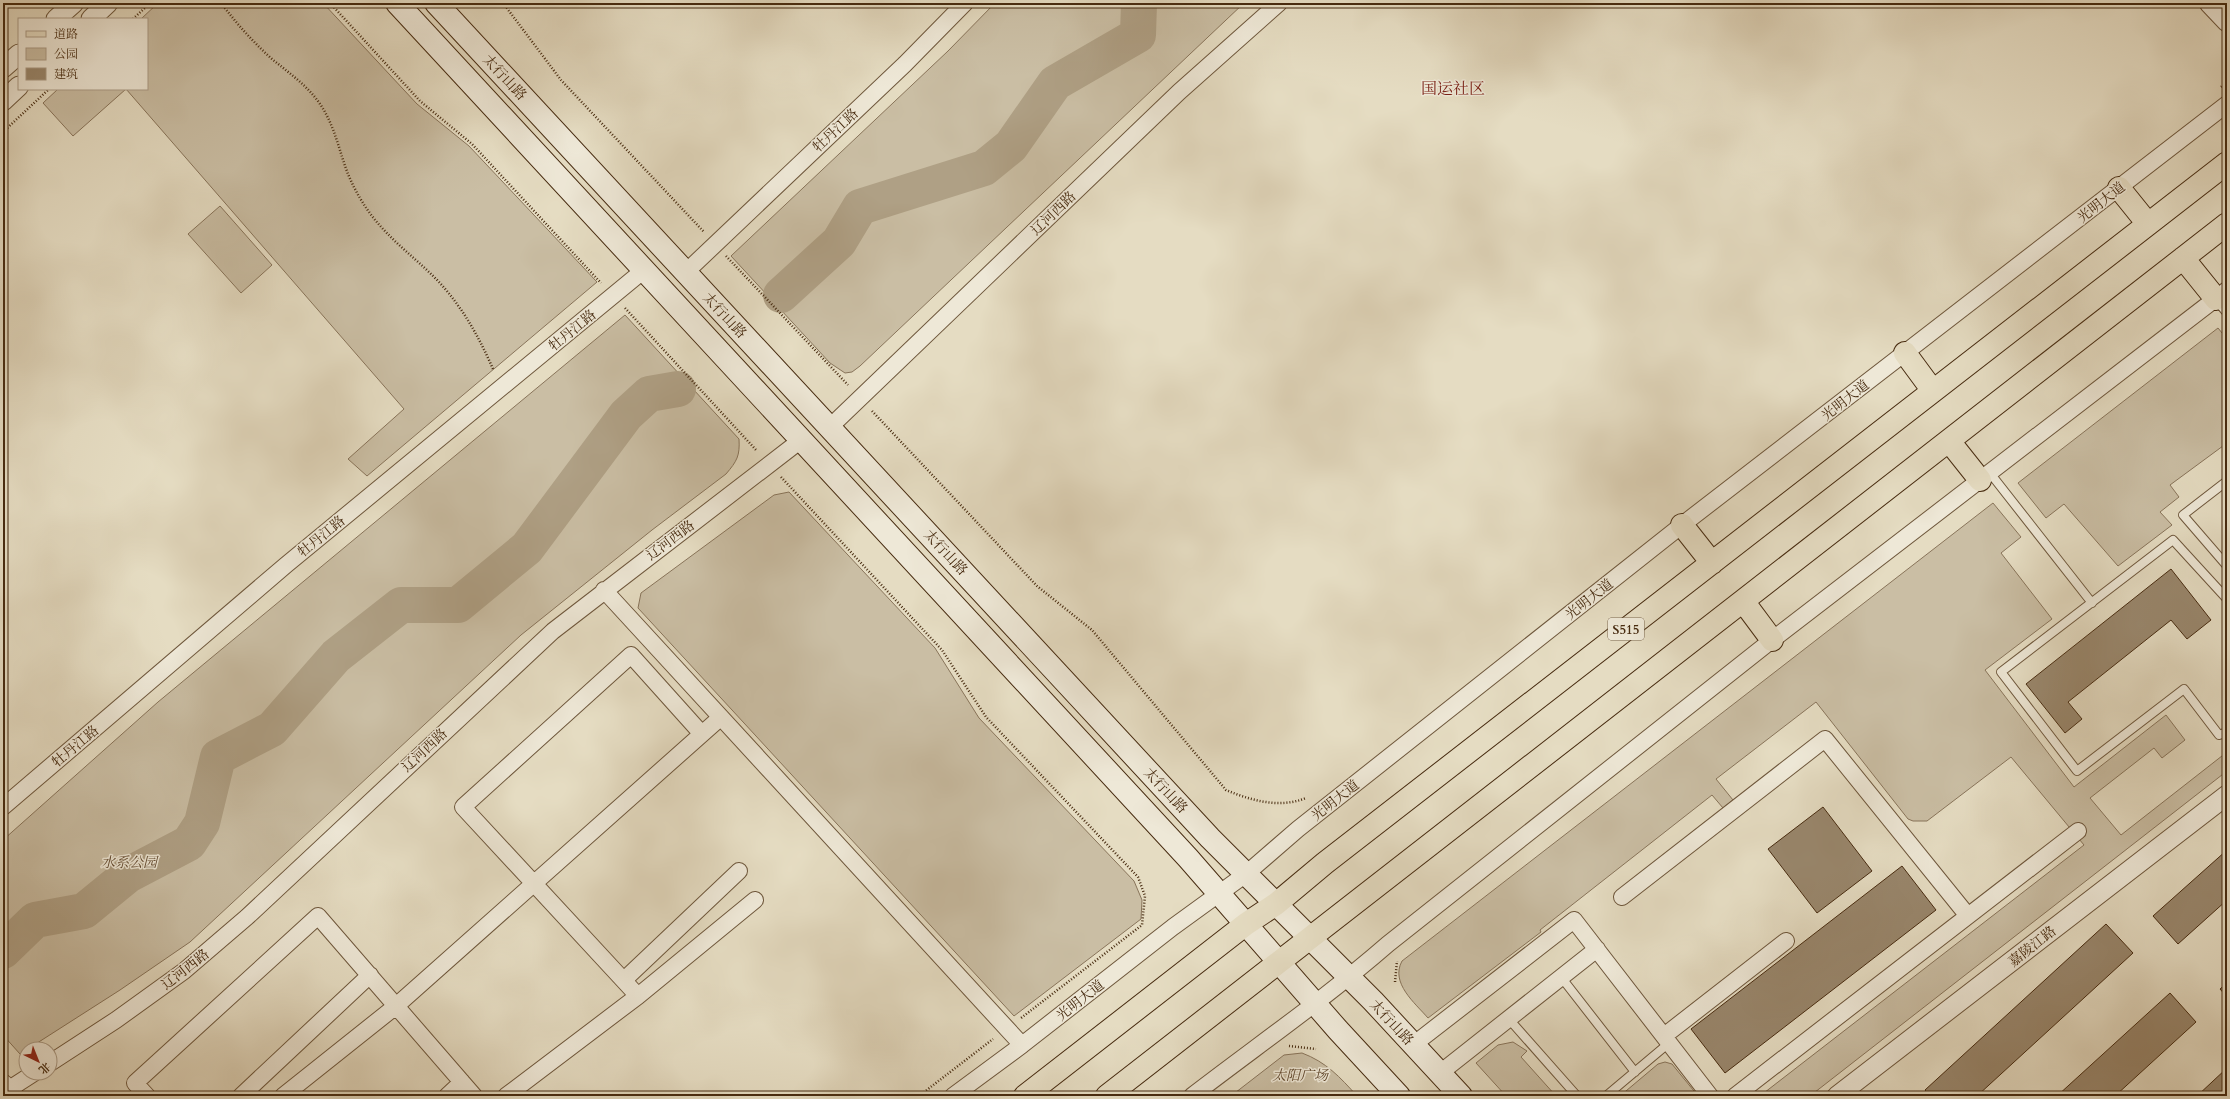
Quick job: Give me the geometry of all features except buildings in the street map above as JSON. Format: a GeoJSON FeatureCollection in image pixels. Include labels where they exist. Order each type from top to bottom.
{"type":"FeatureCollection","features":[{"type":"Feature","properties":{"kind":"main road","name":"太行山路"},"geometry":{"type":"LineString","coordinates":[[397,3],[1218,892],[1399,1096]]}},
{"type":"Feature","properties":{"kind":"main road","name":"太行山路"},"geometry":{"type":"LineString","coordinates":[[436,3],[1210,838],[1350,977],[1461,1096]]}},
{"type":"Feature","properties":{"kind":"main road","name":"S515"},"geometry":{"type":"LineString","coordinates":[[1025,1096],[1246,924],[1276,904],[1331,858],[2227,163]]}},
{"type":"Feature","properties":{"kind":"main road"},"geometry":{"type":"LineString","coordinates":[[2119,188],[2148,224]]}},
{"type":"Feature","properties":{"kind":"main road"},"geometry":{"type":"LineString","coordinates":[[1107,1096],[1311,939],[2227,224]]}},
{"type":"Feature","properties":{"kind":"main road"},"geometry":{"type":"LineString","coordinates":[[2183,258],[2223,301]]}},
{"type":"Feature","properties":{"kind":"main road"},"geometry":{"type":"LineString","coordinates":[[1905,353],[1933,391]]}},
{"type":"Feature","properties":{"kind":"main road"},"geometry":{"type":"LineString","coordinates":[[1949,441],[1985,477]]}},
{"type":"Feature","properties":{"kind":"main road"},"geometry":{"type":"LineString","coordinates":[[1682,525],[1712,563]]}},
{"type":"Feature","properties":{"kind":"main road"},"geometry":{"type":"LineString","coordinates":[[1743,601],[1772,640]]}},
{"type":"Feature","properties":{"kind":"street"},"geometry":{"type":"LineString","coordinates":[[57,18],[74,3]]}},
{"type":"Feature","properties":{"kind":"street"},"geometry":{"type":"LineString","coordinates":[[92,18],[108,3]]}},
{"type":"Feature","properties":{"kind":"street","name":"牡丹江路"},"geometry":{"type":"LineString","coordinates":[[686,272],[905,64],[966,3]]}},
{"type":"Feature","properties":{"kind":"street","name":"辽河西路"},"geometry":{"type":"LineString","coordinates":[[830,427],[1173,98],[1279,3]]}},
{"type":"Feature","properties":{"kind":"street"},"geometry":{"type":"LineString","coordinates":[[2209,3],[2227,22]]}},
{"type":"Feature","properties":{"kind":"street"},"geometry":{"type":"LineString","coordinates":[[3,68],[18,55]]}},
{"type":"Feature","properties":{"kind":"street"},"geometry":{"type":"LineString","coordinates":[[3,101],[18,87]]}},
{"type":"Feature","properties":{"kind":"street","name":"光明大道"},"geometry":{"type":"LineString","coordinates":[[953,1096],[1022,1045],[1218,892],[1246,874],[1298,829],[1682,525],[2227,104]]}},
{"type":"Feature","properties":{"kind":"street","name":"牡丹江路"},"geometry":{"type":"LineString","coordinates":[[3,807],[286,566],[644,270]]}},
{"type":"Feature","properties":{"kind":"street"},"geometry":{"type":"LineString","coordinates":[[1192,1096],[1314,1002],[1350,977],[1388,944],[1772,640],[1985,477],[2223,301]]}},
{"type":"Feature","properties":{"kind":"street","name":"辽河西路"},"geometry":{"type":"LineString","coordinates":[[58,1058],[145,999],[214,946],[527,654],[604,590],[802,440]]}},
{"type":"Feature","properties":{"kind":"street"},"geometry":{"type":"LineString","coordinates":[[604,590],[1022,1045]]}},
{"type":"Feature","properties":{"kind":"street"},"geometry":{"type":"LineString","coordinates":[[638,996],[463,807],[631,655],[701,733]]}},
{"type":"Feature","properties":{"kind":"street"},"geometry":{"type":"LineString","coordinates":[[283,1096],[396,1006],[701,733],[720,718]]}},
{"type":"Feature","properties":{"kind":"street"},"geometry":{"type":"LineString","coordinates":[[1622,897],[1825,739],[1968,916]]}},
{"type":"Feature","properties":{"kind":"street","name":"嘉陵江路"},"geometry":{"type":"LineString","coordinates":[[1837,1096],[2227,795]]}},
{"type":"Feature","properties":{"kind":"street"},"geometry":{"type":"LineString","coordinates":[[1735,1096],[2078,831]]}},
{"type":"Feature","properties":{"kind":"street"},"geometry":{"type":"LineString","coordinates":[[624,980],[740,871]]}},
{"type":"Feature","properties":{"kind":"street"},"geometry":{"type":"LineString","coordinates":[[506,1096],[638,996],[755,900]]}},
{"type":"Feature","properties":{"kind":"street"},"geometry":{"type":"LineString","coordinates":[[147,1096],[135,1083],[318,916],[474,1096]]}},
{"type":"Feature","properties":{"kind":"street"},"geometry":{"type":"LineString","coordinates":[[1413,1045],[1574,920],[1710,1096]]}},
{"type":"Feature","properties":{"kind":"street"},"geometry":{"type":"LineString","coordinates":[[1666,1040],[1786,941]]}},
{"type":"Feature","properties":{"kind":"street"},"geometry":{"type":"LineString","coordinates":[[1440,1073],[1597,949]]}},
{"type":"Feature","properties":{"kind":"street"},"geometry":{"type":"LineString","coordinates":[[241,1096],[370,976]]}},
{"type":"Feature","properties":{"kind":"street"},"geometry":{"type":"LineString","coordinates":[[7,1091],[22,1081]]}},
{"type":"Feature","properties":{"kind":"street"},"geometry":{"type":"LineString","coordinates":[[447,1096],[462,1082]]}},
{"type":"Feature","properties":{"kind":"lane"},"geometry":{"type":"LineString","coordinates":[[1985,477],[2092,602]]}},
{"type":"Feature","properties":{"kind":"lane"},"geometry":{"type":"LineString","coordinates":[[2227,481],[2183,515],[2227,566]]}},
{"type":"Feature","properties":{"kind":"lane"},"geometry":{"type":"LineString","coordinates":[[2227,599],[2173,540],[2001,672],[2077,771],[2184,689],[2219,735],[2227,732]]}},
{"type":"Feature","properties":{"kind":"lane"},"geometry":{"type":"LineString","coordinates":[[1561,977],[1635,1072]]}},
{"type":"Feature","properties":{"kind":"lane"},"geometry":{"type":"LineString","coordinates":[[1508,1018],[1577,1096]]}},
{"type":"Feature","properties":{"kind":"lane"},"geometry":{"type":"LineString","coordinates":[[1606,1096],[1635,1072],[1666,1040]]}},
{"type":"Feature","properties":{"kind":"path"},"geometry":{"type":"LineString","coordinates":[[133,18],[150,3]]}},
{"type":"Feature","properties":{"kind":"path"},"geometry":{"type":"LineString","coordinates":[[221,3],[245,33],[308,89],[320,104],[331,122],[349,175],[359,197],[375,220],[393,240],[438,282],[461,308],[480,340],[494,369]]}},
{"type":"Feature","properties":{"kind":"path"},"geometry":{"type":"LineString","coordinates":[[330,3],[420,101],[472,144],[942,650],[986,717],[1138,878],[1145,896],[1142,925],[1018,1020]]}},
{"type":"Feature","properties":{"kind":"path"},"geometry":{"type":"LineString","coordinates":[[3,132],[48,90]]}},
{"type":"Feature","properties":{"kind":"path"},"geometry":{"type":"LineString","coordinates":[[1251,801],[1278,803]]}},
{"type":"Feature","properties":{"kind":"path"},"geometry":{"type":"LineString","coordinates":[[1395,982],[1398,956]]}},
{"type":"Feature","properties":{"kind":"path"},"geometry":{"type":"LineString","coordinates":[[919,1096],[1000,1034]]}},
{"type":"Feature","properties":{"kind":"path"},"geometry":{"type":"LineString","coordinates":[[1288,1046],[1316,1049]]}},
{"type":"Feature","properties":{"kind":"green space"},"geometry":{"type":"Polygon","coordinates":[[[158,3],[323,3],[417,104],[469,146],[597,282],[367,476],[348,459],[404,409],[127,90],[148,90],[148,18],[142,18],[158,3]]]}},
{"type":"Feature","properties":{"kind":"green space"},"geometry":{"type":"Polygon","coordinates":[[[995,3],[1244,3],[860,366],[852,372],[845,373],[830,363],[731,256],[948,51],[995,3]]]}},
{"type":"Feature","properties":{"kind":"green space"},"geometry":{"type":"Polygon","coordinates":[[[57,90],[125,90],[73,136],[43,103],[57,90]]]}},
{"type":"Feature","properties":{"kind":"green space"},"geometry":{"type":"Polygon","coordinates":[[[220,206],[272,265],[241,293],[188,234],[220,206]]]}},
{"type":"Feature","properties":{"kind":"green space","name":"水系公园"},"geometry":{"type":"Polygon","coordinates":[[[625,315],[739,439],[738,454],[735,462],[726,474],[652,530],[521,635],[190,942],[120,990],[40,1041],[18,1041],[18,1052],[3,1035],[3,840],[158,702],[625,315]]]}},
{"type":"Feature","properties":{"kind":"green space"},"geometry":{"type":"Polygon","coordinates":[[[2218,328],[2227,339],[2227,443],[2170,485],[2179,497],[2160,512],[2172,525],[2118,566],[2064,504],[2046,518],[2018,483],[2218,328]]]}},
{"type":"Feature","properties":{"kind":"green space"},"geometry":{"type":"Polygon","coordinates":[[[789,492],[935,648],[979,718],[1134,881],[1142,900],[1141,919],[1014,1016],[638,608],[641,593],[774,495],[789,492]]]}},
{"type":"Feature","properties":{"kind":"green space"},"geometry":{"type":"Polygon","coordinates":[[[1993,503],[2021,537],[2001,553],[2052,619],[1985,670],[2074,787],[2166,715],[2185,740],[2162,758],[2154,748],[2090,798],[2121,835],[2227,752],[2227,771],[1810,1096],[1760,1096],[2084,845],[2011,757],[1927,821],[1913,821],[1908,819],[1816,702],[1716,779],[1733,800],[1723,808],[1712,795],[1540,930],[1541,932],[1428,1018],[1411,999],[1399,977],[1399,969],[1402,961],[1993,503]]]}},
{"type":"Feature","properties":{"kind":"green space"},"geometry":{"type":"Polygon","coordinates":[[[1513,1042],[1527,1051],[1521,1057],[1556,1096],[1506,1096],[1476,1063],[1498,1045],[1513,1042]]]}},
{"type":"Feature","properties":{"kind":"green space","name":"太阳广场"},"geometry":{"type":"Polygon","coordinates":[[[1302,1053],[1318,1061],[1332,1071],[1357,1096],[1231,1096],[1284,1055],[1302,1053]]]}},
{"type":"Feature","properties":{"kind":"green space"},"geometry":{"type":"Polygon","coordinates":[[[1665,1062],[1672,1064],[1698,1096],[1620,1096],[1658,1064],[1665,1062]]]}},
{"type":"Feature","properties":{"kind":"waterway"},"geometry":{"type":"LineString","coordinates":[[781,295],[839,242],[860,207],[984,168],[1011,146],[1055,83],[1138,35],[1139,3]]}},
{"type":"Feature","properties":{"kind":"waterway"},"geometry":{"type":"LineString","coordinates":[[3,951],[35,920],[84,911],[128,875],[189,843],[202,823],[218,757],[272,729],[336,656],[401,605],[458,605],[527,548],[626,415],[649,394],[678,389]]}},
{"type":"Feature","properties":{"kind":"district","name":"国运社区"},"geometry":{"type":"Point","coordinates":[1453,88]}}]}
